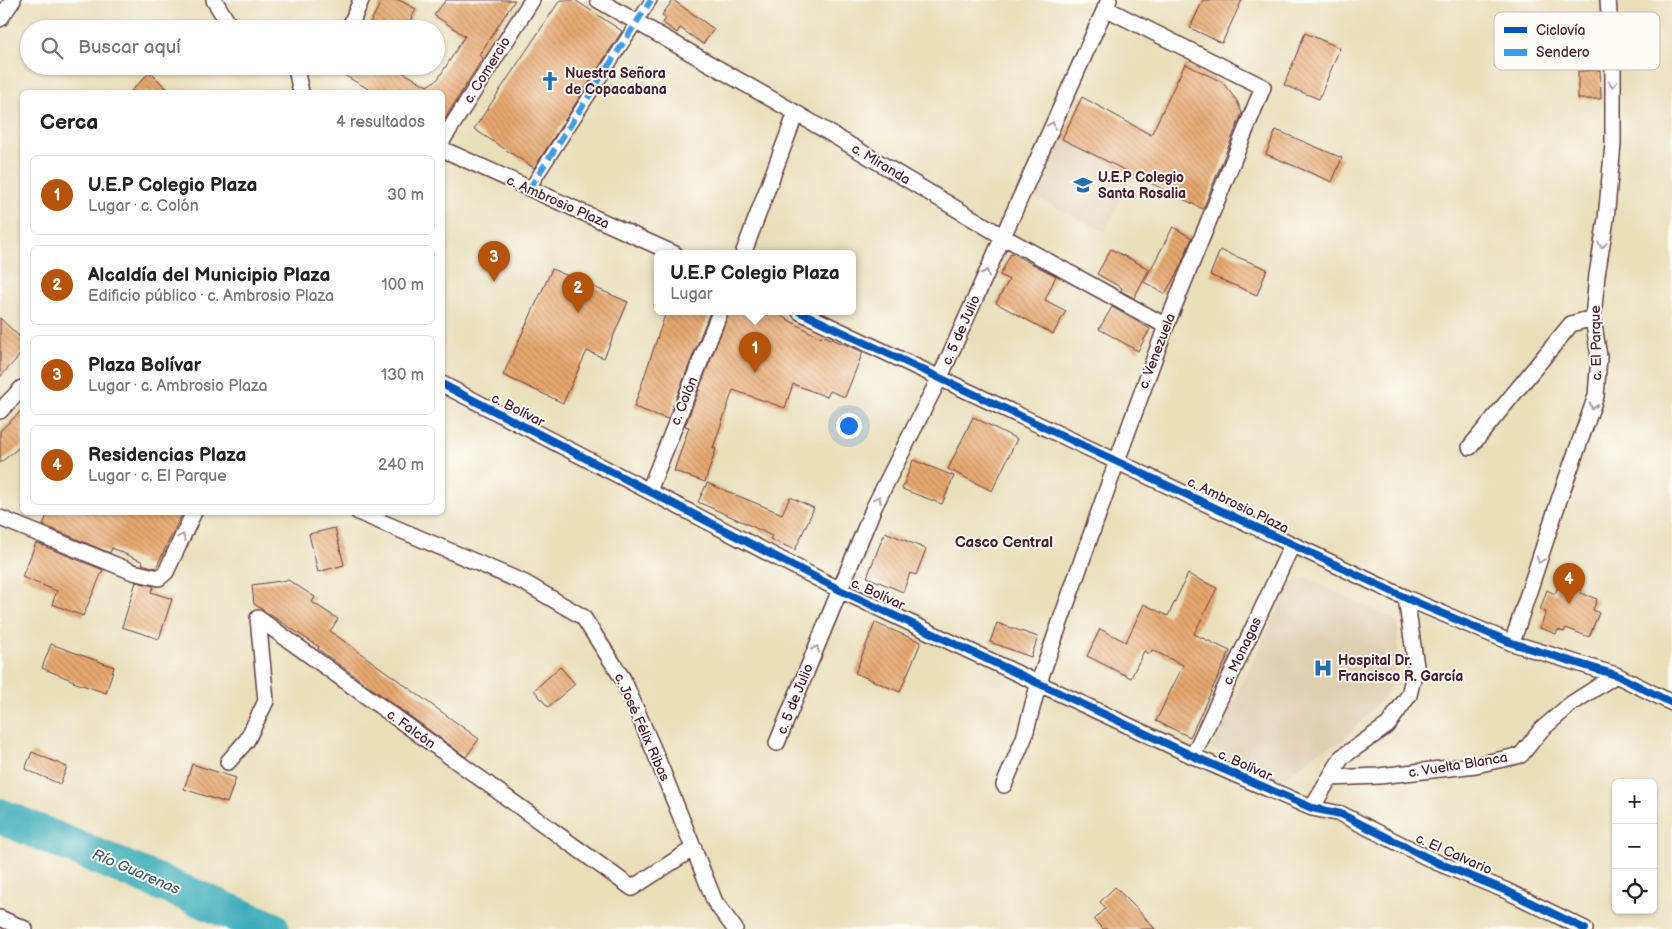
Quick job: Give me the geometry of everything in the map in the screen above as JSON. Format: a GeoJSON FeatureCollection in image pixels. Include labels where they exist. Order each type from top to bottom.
{"type":"FeatureCollection","features":[{"type":"Feature","properties":{"kind":"street"},"geometry":{"type":"LineString","coordinates":[[0,19],[13,0]]}},
{"type":"Feature","properties":{"kind":"street"},"geometry":{"type":"LineString","coordinates":[[214,0],[226,20]]}},
{"type":"Feature","properties":{"kind":"street"},"geometry":{"type":"LineString","coordinates":[[353,20],[361,0]]}},
{"type":"Feature","properties":{"kind":"street","name":"c. Comercio"},"geometry":{"type":"LineString","coordinates":[[445,136],[532,0]]}},
{"type":"Feature","properties":{"kind":"street","name":"c. Miranda"},"geometry":{"type":"LineString","coordinates":[[598,0],[796,113],[1002,236],[1166,326]]}},
{"type":"Feature","properties":{"kind":"street"},"geometry":{"type":"LineString","coordinates":[[529,189],[651,0]]}},
{"type":"Feature","properties":{"kind":"street","name":"c. 5 de Julio"},"geometry":{"type":"LineString","coordinates":[[777,743],[874,507],[940,378],[1107,4]]}},
{"type":"Feature","properties":{"kind":"street","name":"c. Venezuela"},"geometry":{"type":"LineString","coordinates":[[1004,785],[1024,738],[1039,682],[1166,326],[1263,86],[1107,4]]}},
{"type":"Feature","properties":{"kind":"street","name":"c. El Parque"},"geometry":{"type":"LineString","coordinates":[[1512,642],[1596,396],[1599,357],[1593,318],[1597,275],[1606,219],[1613,144],[1613,70]]}},
{"type":"Feature","properties":{"kind":"street"},"geometry":{"type":"LineString","coordinates":[[299,75],[301,90]]}},
{"type":"Feature","properties":{"kind":"street"},"geometry":{"type":"LineString","coordinates":[[745,250],[796,113]]}},
{"type":"Feature","properties":{"kind":"street","name":"c. Ambrosio Plaza"},"geometry":{"type":"LineString","coordinates":[[445,150],[666,250]]}},
{"type":"Feature","properties":{"kind":"street","name":"c. Colón"},"geometry":{"type":"LineString","coordinates":[[648,491],[719,315]]}},
{"type":"Feature","properties":{"kind":"street","name":"c. Ambrosio Plaza"},"geometry":{"type":"LineString","coordinates":[[806,315],[1117,460],[1292,546],[1406,598],[1512,642],[1616,675],[1672,703]]}},
{"type":"Feature","properties":{"kind":"street"},"geometry":{"type":"LineString","coordinates":[[1470,448],[1571,324],[1593,318]]}},
{"type":"Feature","properties":{"kind":"street","name":"c. Bolívar"},"geometry":{"type":"LineString","coordinates":[[445,386],[840,590],[1039,682],[1192,756],[1312,808]]}},
{"type":"Feature","properties":{"kind":"street"},"geometry":{"type":"LineString","coordinates":[[0,410],[20,390]]}},
{"type":"Feature","properties":{"kind":"street"},"geometry":{"type":"LineString","coordinates":[[0,518],[148,576],[159,578],[166,572],[193,515]]}},
{"type":"Feature","properties":{"kind":"street","name":"c. José Félix Ribas"},"geometry":{"type":"LineString","coordinates":[[365,515],[525,583],[583,617],[623,679],[715,902],[735,929]]}},
{"type":"Feature","properties":{"kind":"street","name":"c. Monagas"},"geometry":{"type":"LineString","coordinates":[[1192,756],[1292,546]]}},
{"type":"Feature","properties":{"kind":"street"},"geometry":{"type":"LineString","coordinates":[[1312,808],[1342,757],[1388,725],[1409,694],[1416,666],[1406,598]]}},
{"type":"Feature","properties":{"kind":"street","name":"c. Falcón"},"geometry":{"type":"LineString","coordinates":[[228,762],[247,740],[266,701],[258,618],[632,888],[694,848]]}},
{"type":"Feature","properties":{"kind":"street","name":"c. Vuelta Blanca"},"geometry":{"type":"LineString","coordinates":[[1330,778],[1379,776],[1437,770],[1476,765],[1521,755],[1541,730],[1571,704],[1616,675]]}},
{"type":"Feature","properties":{"kind":"street","name":"c. El Calvario"},"geometry":{"type":"LineString","coordinates":[[1312,808],[1341,814],[1436,862],[1507,890],[1585,929]]}},
{"type":"Feature","properties":{"kind":"street"},"geometry":{"type":"LineString","coordinates":[[0,918],[25,929]]}},
{"type":"Feature","properties":{"kind":"shaded area","name":"U.E.P Colegio Santa Rosalia"},"geometry":{"type":"Polygon","coordinates":[[[1062,139],[1132,174],[1105,232],[1033,196],[1062,139]]]}},
{"type":"Feature","properties":{"kind":"shaded area","name":"Hospital Dr. Francisco R. García"},"geometry":{"type":"Polygon","coordinates":[[[1306,577],[1398,622],[1395,684],[1341,743],[1319,751],[1282,780],[1211,748],[1290,584],[1306,577]]]}},
{"type":"Feature","properties":{"kind":"building"},"geometry":{"type":"Polygon","coordinates":[[[382,0],[399,0],[416,9],[410,20],[372,20],[382,0]]]}},
{"type":"Feature","properties":{"kind":"building"},"geometry":{"type":"Polygon","coordinates":[[[446,0],[515,0],[479,55],[483,58],[445,118],[445,90],[370,90],[344,75],[408,75],[427,86],[438,79],[441,75],[445,75],[445,68],[465,36],[445,22],[445,20],[434,15],[446,0]]]}},
{"type":"Feature","properties":{"kind":"building","name":"Nuestra Señora de Copacabana"},"geometry":{"type":"Polygon","coordinates":[[[560,0],[575,0],[622,31],[534,168],[474,129],[560,0]]]}},
{"type":"Feature","properties":{"kind":"building"},"geometry":{"type":"Polygon","coordinates":[[[673,0],[714,29],[703,44],[680,28],[677,33],[663,23],[666,18],[662,15],[673,0]]]}},
{"type":"Feature","properties":{"kind":"building"},"geometry":{"type":"Polygon","coordinates":[[[1203,0],[1242,0],[1222,43],[1190,28],[1203,0]]]}},
{"type":"Feature","properties":{"kind":"building"},"geometry":{"type":"Polygon","coordinates":[[[1305,33],[1340,48],[1319,99],[1284,85],[1305,33]]]}},
{"type":"Feature","properties":{"kind":"building"},"geometry":{"type":"Polygon","coordinates":[[[1185,64],[1222,82],[1237,101],[1242,113],[1203,209],[1062,139],[1082,97],[1151,135],[1185,64]]]}},
{"type":"Feature","properties":{"kind":"building"},"geometry":{"type":"Polygon","coordinates":[[[1600,70],[1601,99],[1578,99],[1578,71],[1600,70]]]}},
{"type":"Feature","properties":{"kind":"building"},"geometry":{"type":"Polygon","coordinates":[[[147,75],[153,75],[168,90],[132,90],[147,75]]]}},
{"type":"Feature","properties":{"kind":"building"},"geometry":{"type":"Polygon","coordinates":[[[1276,130],[1342,158],[1332,182],[1266,154],[1276,130]]]}},
{"type":"Feature","properties":{"kind":"building"},"geometry":{"type":"Polygon","coordinates":[[[1173,227],[1192,238],[1180,267],[1165,294],[1144,282],[1173,227]]]}},
{"type":"Feature","properties":{"kind":"building"},"geometry":{"type":"Polygon","coordinates":[[[1111,249],[1149,269],[1134,298],[1121,291],[1122,288],[1097,274],[1111,249]]]}},
{"type":"Feature","properties":{"kind":"building"},"geometry":{"type":"Polygon","coordinates":[[[1220,250],[1267,269],[1257,295],[1210,275],[1220,250]]]}},
{"type":"Feature","properties":{"kind":"building"},"geometry":{"type":"Polygon","coordinates":[[[1011,253],[1056,276],[1045,300],[1066,311],[1053,334],[996,303],[1009,280],[1000,275],[1011,253]]]}},
{"type":"Feature","properties":{"kind":"building"},"geometry":{"type":"Polygon","coordinates":[[[552,269],[628,302],[604,358],[587,351],[563,403],[503,375],[552,269]]]}},
{"type":"Feature","properties":{"kind":"building"},"geometry":{"type":"Polygon","coordinates":[[[1112,307],[1150,329],[1138,351],[1099,329],[1112,307]]]}},
{"type":"Feature","properties":{"kind":"building"},"geometry":{"type":"Polygon","coordinates":[[[665,315],[709,315],[668,419],[634,407],[665,315]]]}},
{"type":"Feature","properties":{"kind":"building"},"geometry":{"type":"Polygon","coordinates":[[[728,315],[779,315],[821,338],[822,335],[863,352],[845,397],[830,391],[827,397],[793,384],[785,408],[733,390],[713,448],[716,449],[705,482],[674,471],[689,427],[685,426],[728,315]]]}},
{"type":"Feature","properties":{"kind":"building"},"geometry":{"type":"Polygon","coordinates":[[[0,318],[20,337],[20,355],[0,377],[0,318]]]}},
{"type":"Feature","properties":{"kind":"building"},"geometry":{"type":"Polygon","coordinates":[[[20,412],[20,447],[0,463],[0,431],[20,412]]]}},
{"type":"Feature","properties":{"kind":"building"},"geometry":{"type":"Polygon","coordinates":[[[973,417],[1017,439],[992,491],[948,469],[973,417]]]}},
{"type":"Feature","properties":{"kind":"building"},"geometry":{"type":"Polygon","coordinates":[[[913,460],[954,476],[942,504],[902,489],[913,460]]]}},
{"type":"Feature","properties":{"kind":"building"},"geometry":{"type":"Polygon","coordinates":[[[707,483],[782,514],[790,497],[814,508],[795,550],[770,539],[772,536],[698,502],[707,483]]]}},
{"type":"Feature","properties":{"kind":"building"},"geometry":{"type":"Polygon","coordinates":[[[47,515],[182,515],[156,568],[142,564],[143,562],[112,548],[110,553],[43,525],[47,515]]]}},
{"type":"Feature","properties":{"kind":"building"},"geometry":{"type":"Polygon","coordinates":[[[335,528],[344,565],[318,572],[309,534],[335,528]]]}},
{"type":"Feature","properties":{"kind":"building"},"geometry":{"type":"Polygon","coordinates":[[[885,532],[926,549],[916,575],[910,573],[903,592],[867,577],[885,532]]]}},
{"type":"Feature","properties":{"kind":"building"},"geometry":{"type":"Polygon","coordinates":[[[36,543],[103,570],[83,616],[52,604],[57,591],[22,577],[36,543]]]}},
{"type":"Feature","properties":{"kind":"building"},"geometry":{"type":"Polygon","coordinates":[[[1188,574],[1217,588],[1194,634],[1230,651],[1190,737],[1156,721],[1183,665],[1152,650],[1150,654],[1144,651],[1131,678],[1087,656],[1100,629],[1126,642],[1144,604],[1168,616],[1188,574]]]}},
{"type":"Feature","properties":{"kind":"building"},"geometry":{"type":"Polygon","coordinates":[[[1562,576],[1577,581],[1576,584],[1582,587],[1580,593],[1597,599],[1593,610],[1599,613],[1589,637],[1566,628],[1564,632],[1558,630],[1556,634],[1540,628],[1546,612],[1540,610],[1547,590],[1555,594],[1562,576]]]}},
{"type":"Feature","properties":{"kind":"building"},"geometry":{"type":"Polygon","coordinates":[[[288,580],[315,597],[312,602],[338,619],[330,631],[479,739],[466,757],[318,649],[319,647],[254,604],[252,585],[288,580]]]}},
{"type":"Feature","properties":{"kind":"building"},"geometry":{"type":"Polygon","coordinates":[[[136,582],[154,586],[151,592],[172,599],[159,639],[122,627],[136,582]]]}},
{"type":"Feature","properties":{"kind":"building"},"geometry":{"type":"Polygon","coordinates":[[[875,623],[921,642],[900,692],[855,673],[875,623]]]}},
{"type":"Feature","properties":{"kind":"building"},"geometry":{"type":"Polygon","coordinates":[[[997,623],[1038,637],[1031,657],[990,642],[997,623]]]}},
{"type":"Feature","properties":{"kind":"building"},"geometry":{"type":"Polygon","coordinates":[[[51,644],[114,667],[106,693],[73,682],[42,668],[51,644]]]}},
{"type":"Feature","properties":{"kind":"building"},"geometry":{"type":"Polygon","coordinates":[[[560,667],[575,684],[548,707],[534,690],[560,667]]]}},
{"type":"Feature","properties":{"kind":"building"},"geometry":{"type":"Polygon","coordinates":[[[32,752],[67,767],[60,784],[25,769],[32,752]]]}},
{"type":"Feature","properties":{"kind":"building"},"geometry":{"type":"Polygon","coordinates":[[[192,764],[236,778],[227,803],[184,789],[192,764]]]}},
{"type":"Feature","properties":{"kind":"building"},"geometry":{"type":"Polygon","coordinates":[[[1115,887],[1155,929],[1103,929],[1094,920],[1106,908],[1100,902],[1115,887]]]}},
{"type":"Feature","properties":{"kind":"waterway","name":"Río Guarenas"},"geometry":{"type":"LineString","coordinates":[[0,816],[272,929]]}},
{"type":"Feature","properties":{"kind":"marked path"},"geometry":{"type":"LineString","coordinates":[[529,189],[651,0]]}},
{"type":"Feature","properties":{"kind":"cycle path"},"geometry":{"type":"LineString","coordinates":[[806,315],[1406,598],[1512,643],[1616,675],[1672,703]]}},
{"type":"Feature","properties":{"kind":"cycle path"},"geometry":{"type":"LineString","coordinates":[[445,386],[840,590],[1193,756],[1312,808],[1341,814],[1436,862],[1507,891],[1585,929]]}},
{"type":"Feature","properties":{"kind":"place","name":"Nuestra Señora de Copacabana"},"geometry":{"type":"Point","coordinates":[550,81]}},
{"type":"Feature","properties":{"kind":"place","name":"U.E.P Colegio Santa Rosalia"},"geometry":{"type":"Point","coordinates":[1083,185]}},
{"type":"Feature","properties":{"kind":"place","name":"Plaza Bolívar"},"geometry":{"type":"Point","coordinates":[494,282]}},
{"type":"Feature","properties":{"kind":"place","name":"Alcaldía del Municipio Plaza"},"geometry":{"type":"Point","coordinates":[578,313]}},
{"type":"Feature","properties":{"kind":"place","name":"U.E.P Colegio Plaza"},"geometry":{"type":"Point","coordinates":[755,373]}},
{"type":"Feature","properties":{"kind":"place","name":"Residencias Plaza"},"geometry":{"type":"Point","coordinates":[1569,604]}},
{"type":"Feature","properties":{"kind":"place","name":"Hospital Dr. Francisco R. García"},"geometry":{"type":"Point","coordinates":[1323,668]}},
{"type":"Feature","properties":{"kind":"district","name":"Casco Central"},"geometry":{"type":"Point","coordinates":[1004,542]}}]}
